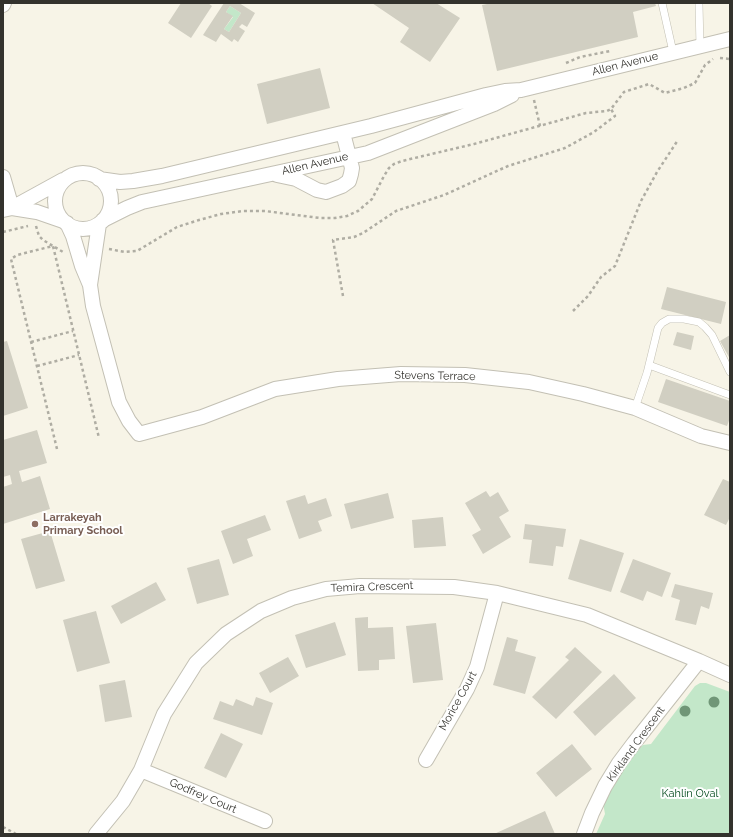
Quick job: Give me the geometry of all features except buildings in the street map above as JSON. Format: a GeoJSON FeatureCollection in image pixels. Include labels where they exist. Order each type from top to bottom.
{"type":"FeatureCollection","features":[{"type":"Feature","properties":{"kind":"street","name":"Allen Avenue"},"geometry":{"type":"LineString","coordinates":[[99,178],[120,182],[144,180],[343,133],[486,95],[504,91],[521,90],[673,52],[730,40]]}},
{"type":"Feature","properties":{"kind":"street","name":"Allen Avenue"},"geometry":{"type":"LineString","coordinates":[[101,222],[142,202],[368,153],[494,104],[521,90]]}},
{"type":"Feature","properties":{"kind":"street"},"geometry":{"type":"LineString","coordinates":[[270,174],[296,179],[317,190],[326,192],[335,190],[349,180],[352,168],[343,133]]}},
{"type":"Feature","properties":{"kind":"street"},"geometry":{"type":"LineString","coordinates":[[7,209],[75,174],[85,173],[99,178],[108,189],[111,198],[110,208],[101,222],[95,247],[90,285]]}},
{"type":"Feature","properties":{"kind":"street"},"geometry":{"type":"LineString","coordinates":[[3,177],[7,209]]}},
{"type":"Feature","properties":{"kind":"street"},"geometry":{"type":"LineString","coordinates":[[66,178],[60,185],[56,194],[55,204],[57,213],[65,222],[90,285]]}},
{"type":"Feature","properties":{"kind":"street"},"geometry":{"type":"LineString","coordinates":[[7,209],[37,212],[81,229],[90,228],[101,222]]}},
{"type":"Feature","properties":{"kind":"street","name":"Stevens Terrace"},"geometry":{"type":"LineString","coordinates":[[90,285],[93,306],[119,402],[129,421],[139,434],[202,418],[275,389],[338,379],[402,374],[465,375],[529,382],[583,394],[635,408],[702,436],[730,443]]}},
{"type":"Feature","properties":{"kind":"street","name":"Temira Crescent"},"geometry":{"type":"LineString","coordinates":[[96,834],[124,802],[141,770],[164,714],[196,663],[226,634],[261,611],[292,598],[326,589],[342,587],[396,586],[454,587],[497,593],[587,616],[730,675]]}},
{"type":"Feature","properties":{"kind":"street","name":"Morice Court"},"geometry":{"type":"LineString","coordinates":[[426,760],[467,689],[477,667],[497,593]]}},
{"type":"Feature","properties":{"kind":"street","name":"Kirkland Crescent"},"geometry":{"type":"LineString","coordinates":[[584,834],[605,786],[619,763],[699,661]]}},
{"type":"Feature","properties":{"kind":"street","name":"Godfrey Court"},"geometry":{"type":"LineString","coordinates":[[141,770],[264,821]]}},
{"type":"Feature","properties":{"kind":"lane"},"geometry":{"type":"LineString","coordinates":[[662,3],[673,52]]}},
{"type":"Feature","properties":{"kind":"lane"},"geometry":{"type":"LineString","coordinates":[[699,4],[700,47]]}},
{"type":"Feature","properties":{"kind":"lane"},"geometry":{"type":"LineString","coordinates":[[635,408],[649,365],[658,328],[662,323],[669,319],[684,319],[699,322],[712,335],[730,372]]}},
{"type":"Feature","properties":{"kind":"lane"},"geometry":{"type":"LineString","coordinates":[[649,365],[730,395]]}},
{"type":"Feature","properties":{"kind":"path"},"geometry":{"type":"LineString","coordinates":[[563,64],[580,57],[610,51]]}},
{"type":"Feature","properties":{"kind":"path"},"geometry":{"type":"LineString","coordinates":[[95,247],[125,252],[137,251],[177,227],[220,214],[243,211],[265,211],[320,218],[347,216],[366,206],[372,199],[389,168],[394,164],[474,144],[586,113],[611,109],[624,92],[649,84],[665,93],[684,88],[695,83],[705,65],[710,61],[715,58],[730,59]]}},
{"type":"Feature","properties":{"kind":"path"},"geometry":{"type":"LineString","coordinates":[[342,296],[333,240],[358,235],[405,208],[444,195],[508,166],[565,148],[594,132],[615,116],[611,109]]}},
{"type":"Feature","properties":{"kind":"path"},"geometry":{"type":"LineString","coordinates":[[573,311],[588,296],[601,277],[612,270],[618,262],[623,245],[641,201],[657,172],[678,140]]}},
{"type":"Feature","properties":{"kind":"path"},"geometry":{"type":"LineString","coordinates":[[3,232],[36,226],[39,236],[43,240],[65,253],[77,249]]}},
{"type":"Feature","properties":{"kind":"path"},"geometry":{"type":"LineString","coordinates":[[53,246],[99,438]]}},
{"type":"Feature","properties":{"kind":"path"},"geometry":{"type":"LineString","coordinates":[[53,246],[18,255],[11,259],[57,449]]}},
{"type":"Feature","properties":{"kind":"path"},"geometry":{"type":"LineString","coordinates":[[31,342],[73,331]]}},
{"type":"Feature","properties":{"kind":"path"},"geometry":{"type":"LineString","coordinates":[[37,366],[79,355]]}},
{"type":"Feature","properties":{"kind":"path"},"geometry":{"type":"LineString","coordinates":[[3,827],[16,834]]}},
{"type":"Feature","properties":{"kind":"green space"},"geometry":{"type":"Polygon","coordinates":[[[230,6],[241,13],[229,32],[224,29],[233,17],[226,12],[230,6]]]}},
{"type":"Feature","properties":{"kind":"green space","name":"Kahlin Oval"},"geometry":{"type":"Polygon","coordinates":[[[700,683],[706,683],[730,692],[730,834],[596,834],[605,814],[603,803],[632,755],[643,745],[651,744],[695,686],[700,683]]]}},
{"type":"Feature","properties":{"kind":"place","name":"Larrakeyah Primary School"},"geometry":{"type":"Point","coordinates":[35,524]}}]}
